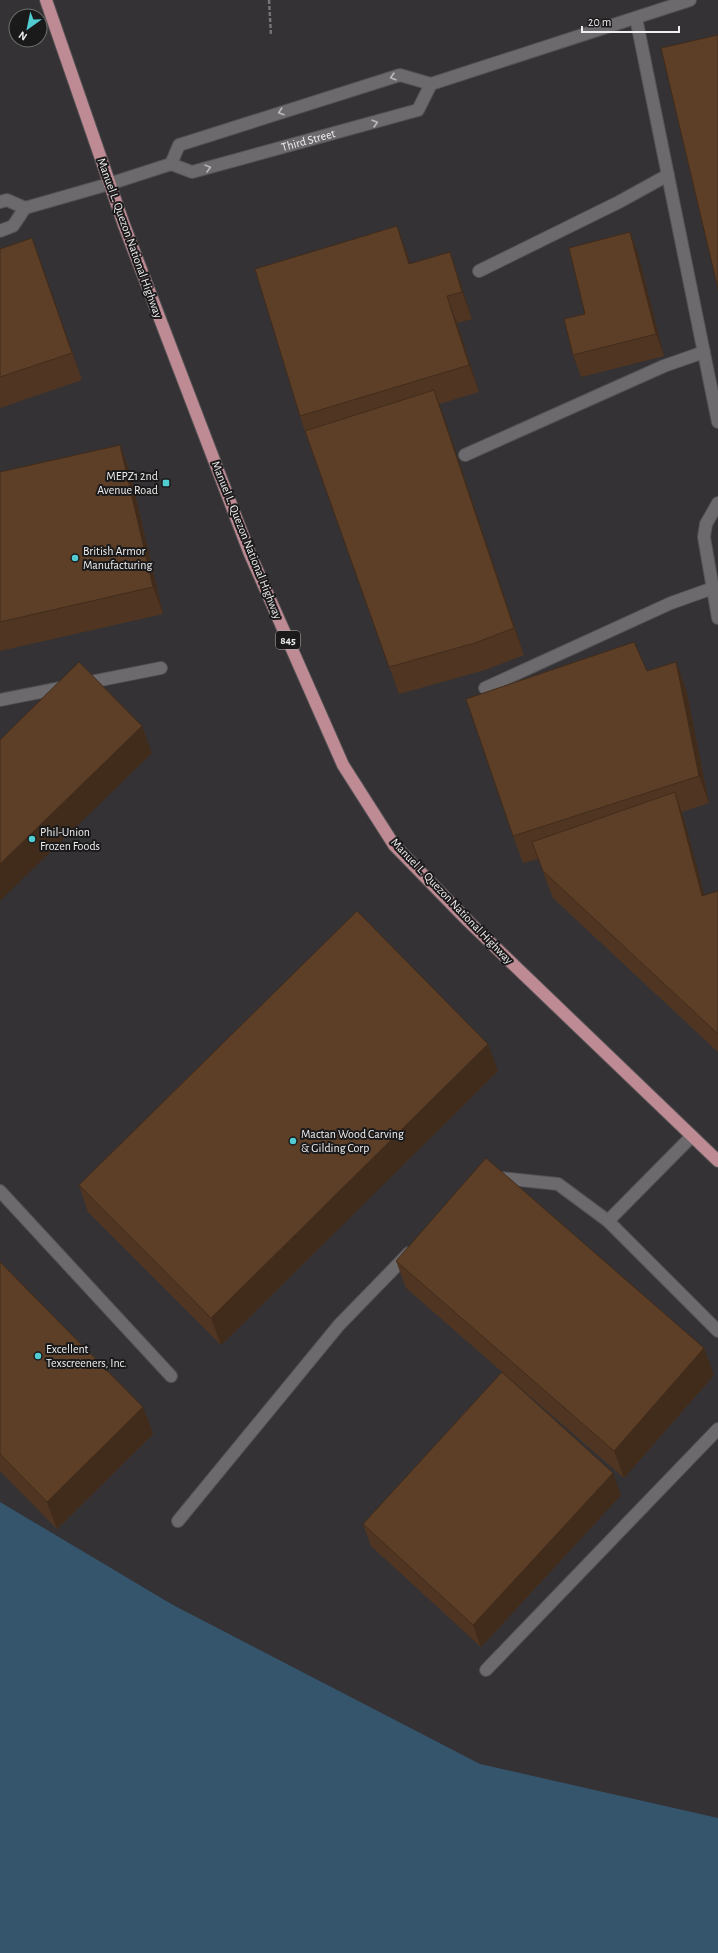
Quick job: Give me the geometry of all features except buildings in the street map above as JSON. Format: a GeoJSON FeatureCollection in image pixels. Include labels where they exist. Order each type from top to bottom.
{"type":"FeatureCollection","features":[{"type":"Feature","properties":{"kind":"main road","name":"Manuel L. Quezon National Highway"},"geometry":{"type":"LineString","coordinates":[[46,0],[109,184],[250,554],[343,765],[394,845],[479,932],[718,1161]]}},
{"type":"Feature","properties":{"kind":"street"},"geometry":{"type":"LineString","coordinates":[[0,202],[7,200],[25,208],[109,184],[170,164],[179,145],[341,92],[400,75],[431,84],[690,0]]}},
{"type":"Feature","properties":{"kind":"street"},"geometry":{"type":"LineString","coordinates":[[636,18],[718,422]]}},
{"type":"Feature","properties":{"kind":"street","name":"Third Street"},"geometry":{"type":"LineString","coordinates":[[170,164],[192,172],[418,110],[431,84]]}},
{"type":"Feature","properties":{"kind":"street"},"geometry":{"type":"LineString","coordinates":[[479,271],[619,202],[668,175]]}},
{"type":"Feature","properties":{"kind":"street"},"geometry":{"type":"LineString","coordinates":[[0,231],[13,226],[25,208]]}},
{"type":"Feature","properties":{"kind":"street"},"geometry":{"type":"LineString","coordinates":[[465,455],[664,366],[704,352]]}},
{"type":"Feature","properties":{"kind":"street"},"geometry":{"type":"LineString","coordinates":[[718,503],[706,524],[704,537],[718,618]]}},
{"type":"Feature","properties":{"kind":"street"},"geometry":{"type":"LineString","coordinates":[[485,688],[671,603],[713,588]]}},
{"type":"Feature","properties":{"kind":"street"},"geometry":{"type":"LineString","coordinates":[[0,700],[161,668]]}},
{"type":"Feature","properties":{"kind":"street"},"geometry":{"type":"LineString","coordinates":[[608,1221],[692,1136]]}},
{"type":"Feature","properties":{"kind":"street"},"geometry":{"type":"LineString","coordinates":[[487,1185],[500,1178],[558,1184],[608,1221],[718,1331]]}},
{"type":"Feature","properties":{"kind":"street"},"geometry":{"type":"LineString","coordinates":[[0,1191],[171,1376]]}},
{"type":"Feature","properties":{"kind":"street"},"geometry":{"type":"LineString","coordinates":[[178,1521],[339,1325],[419,1242]]}},
{"type":"Feature","properties":{"kind":"street"},"geometry":{"type":"LineString","coordinates":[[486,1670],[718,1429]]}},
{"type":"Feature","properties":{"kind":"path"},"geometry":{"type":"LineString","coordinates":[[269,0],[270,35]]}},
{"type":"Feature","properties":{"kind":"water"},"geometry":{"type":"Polygon","coordinates":[[[0,1502],[173,1605],[480,1764],[718,1818],[718,1953],[0,1953],[0,1502]]]}},
{"type":"Feature","properties":{"kind":"place","name":"MEPZ1 2nd Avenue Road"},"geometry":{"type":"Point","coordinates":[166,483]}},
{"type":"Feature","properties":{"kind":"place","name":"British Armor Manufacturing"},"geometry":{"type":"Point","coordinates":[75,558]}},
{"type":"Feature","properties":{"kind":"place","name":"Phil-Union Frozen Foods"},"geometry":{"type":"Point","coordinates":[32,839]}},
{"type":"Feature","properties":{"kind":"place","name":"Mactan Wood Carving & Gilding Corp"},"geometry":{"type":"Point","coordinates":[293,1141]}},
{"type":"Feature","properties":{"kind":"place","name":"Excellent Texscreeners, Inc."},"geometry":{"type":"Point","coordinates":[38,1356]}}]}
